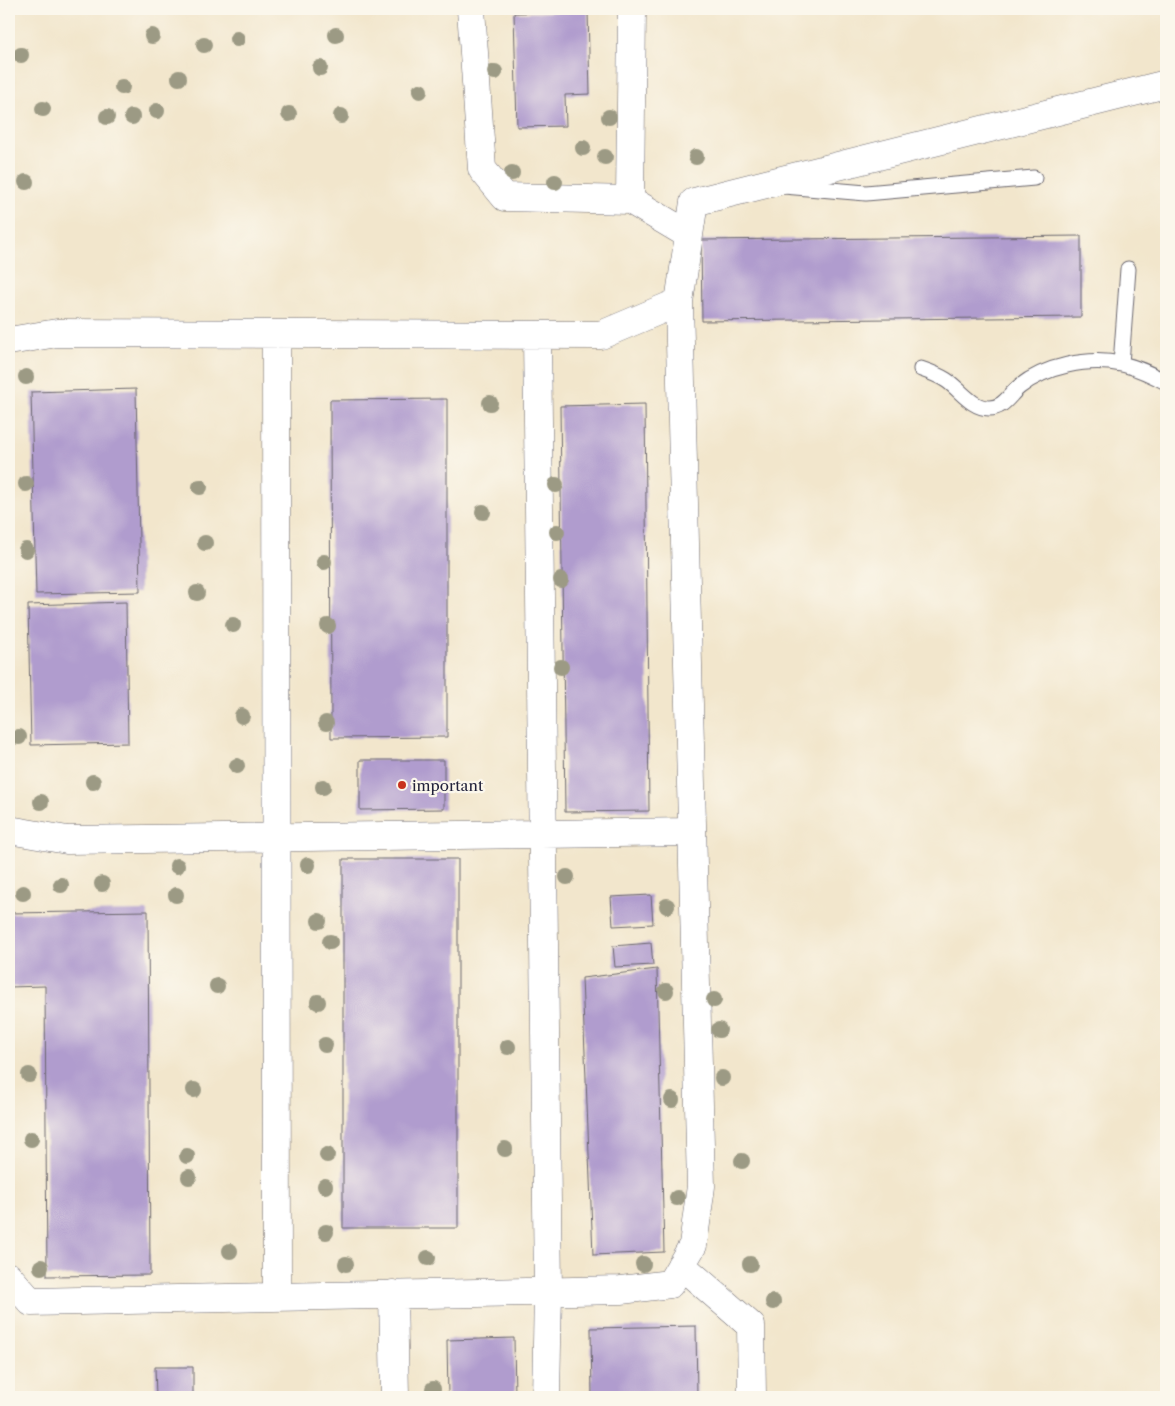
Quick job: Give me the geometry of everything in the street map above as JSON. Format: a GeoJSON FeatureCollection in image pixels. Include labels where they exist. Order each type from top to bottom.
{"type":"FeatureCollection","features":[{"type":"Feature","properties":{"kind":"street"},"geometry":{"type":"LineString","coordinates":[[471,9],[482,169],[505,198],[630,200],[689,235]]}},
{"type":"Feature","properties":{"kind":"street"},"geometry":{"type":"LineString","coordinates":[[630,200],[632,9]]}},
{"type":"Feature","properties":{"kind":"street"},"geometry":{"type":"LineString","coordinates":[[9,1277],[31,1302],[621,1290],[670,1284],[693,1246],[701,1186],[679,302],[694,202],[1166,84]]}},
{"type":"Feature","properties":{"kind":"street"},"geometry":{"type":"LineString","coordinates":[[9,341],[56,333],[600,335],[679,302]]}},
{"type":"Feature","properties":{"kind":"street"},"geometry":{"type":"LineString","coordinates":[[276,334],[277,1297]]}},
{"type":"Feature","properties":{"kind":"street"},"geometry":{"type":"LineString","coordinates":[[537,335],[548,1291],[546,1397]]}},
{"type":"Feature","properties":{"kind":"street"},"geometry":{"type":"LineString","coordinates":[[9,830],[67,840],[692,832]]}},
{"type":"Feature","properties":{"kind":"street"},"geometry":{"type":"LineString","coordinates":[[681,1265],[751,1326],[752,1397]]}},
{"type":"Feature","properties":{"kind":"street"},"geometry":{"type":"LineString","coordinates":[[393,1294],[395,1397]]}},
{"type":"Feature","properties":{"kind":"lane"},"geometry":{"type":"LineString","coordinates":[[771,184],[834,192],[866,193],[1034,178]]}},
{"type":"Feature","properties":{"kind":"lane"},"geometry":{"type":"LineString","coordinates":[[1121,364],[1128,270]]}},
{"type":"Feature","properties":{"kind":"lane"},"geometry":{"type":"LineString","coordinates":[[921,369],[946,380],[974,404],[991,408],[1000,405],[1019,387],[1044,373],[1082,363],[1121,364],[1148,373],[1166,382]]}},
{"type":"Feature","properties":{"kind":"building"},"geometry":{"type":"Polygon","coordinates":[[[588,11],[590,94],[565,95],[566,126],[517,127],[514,13],[588,11]]]}},
{"type":"Feature","properties":{"kind":"building"},"geometry":{"type":"Polygon","coordinates":[[[1081,236],[1081,317],[702,321],[701,240],[1081,236]]]}},
{"type":"Feature","properties":{"kind":"building"},"geometry":{"type":"Polygon","coordinates":[[[136,389],[140,592],[36,594],[31,392],[136,389]]]}},
{"type":"Feature","properties":{"kind":"building"},"geometry":{"type":"Polygon","coordinates":[[[447,399],[447,737],[331,738],[330,400],[447,399]]]}},
{"type":"Feature","properties":{"kind":"building"},"geometry":{"type":"Polygon","coordinates":[[[645,404],[649,811],[565,812],[560,406],[645,404]]]}},
{"type":"Feature","properties":{"kind":"building"},"geometry":{"type":"Polygon","coordinates":[[[126,602],[128,743],[31,745],[28,605],[126,602]]]}},
{"type":"Feature","properties":{"kind":"building","name":"important"},"geometry":{"type":"Polygon","coordinates":[[[360,760],[444,760],[444,809],[360,810],[360,760]]]}},
{"type":"Feature","properties":{"kind":"building"},"geometry":{"type":"Polygon","coordinates":[[[343,859],[458,859],[458,1228],[343,1228],[343,859]]]}},
{"type":"Feature","properties":{"kind":"building"},"geometry":{"type":"Polygon","coordinates":[[[651,895],[653,924],[613,926],[611,897],[651,895]]]}},
{"type":"Feature","properties":{"kind":"building"},"geometry":{"type":"Polygon","coordinates":[[[148,911],[150,1275],[47,1276],[45,986],[9,987],[9,913],[148,911]]]}},
{"type":"Feature","properties":{"kind":"building"},"geometry":{"type":"Polygon","coordinates":[[[651,943],[653,965],[615,967],[613,946],[651,943]]]}},
{"type":"Feature","properties":{"kind":"building"},"geometry":{"type":"Polygon","coordinates":[[[657,969],[664,1252],[593,1255],[582,978],[657,969]]]}},
{"type":"Feature","properties":{"kind":"building"},"geometry":{"type":"Polygon","coordinates":[[[696,1326],[697,1397],[592,1397],[591,1328],[696,1326]]]}},
{"type":"Feature","properties":{"kind":"building"},"geometry":{"type":"Polygon","coordinates":[[[514,1338],[515,1397],[448,1397],[447,1340],[514,1338]]]}},
{"type":"Feature","properties":{"kind":"building"},"geometry":{"type":"Polygon","coordinates":[[[155,1367],[193,1367],[193,1397],[156,1397],[155,1367]]]}},
{"type":"Feature","properties":{"kind":"place","name":"important"},"geometry":{"type":"Point","coordinates":[402,785]}}]}
